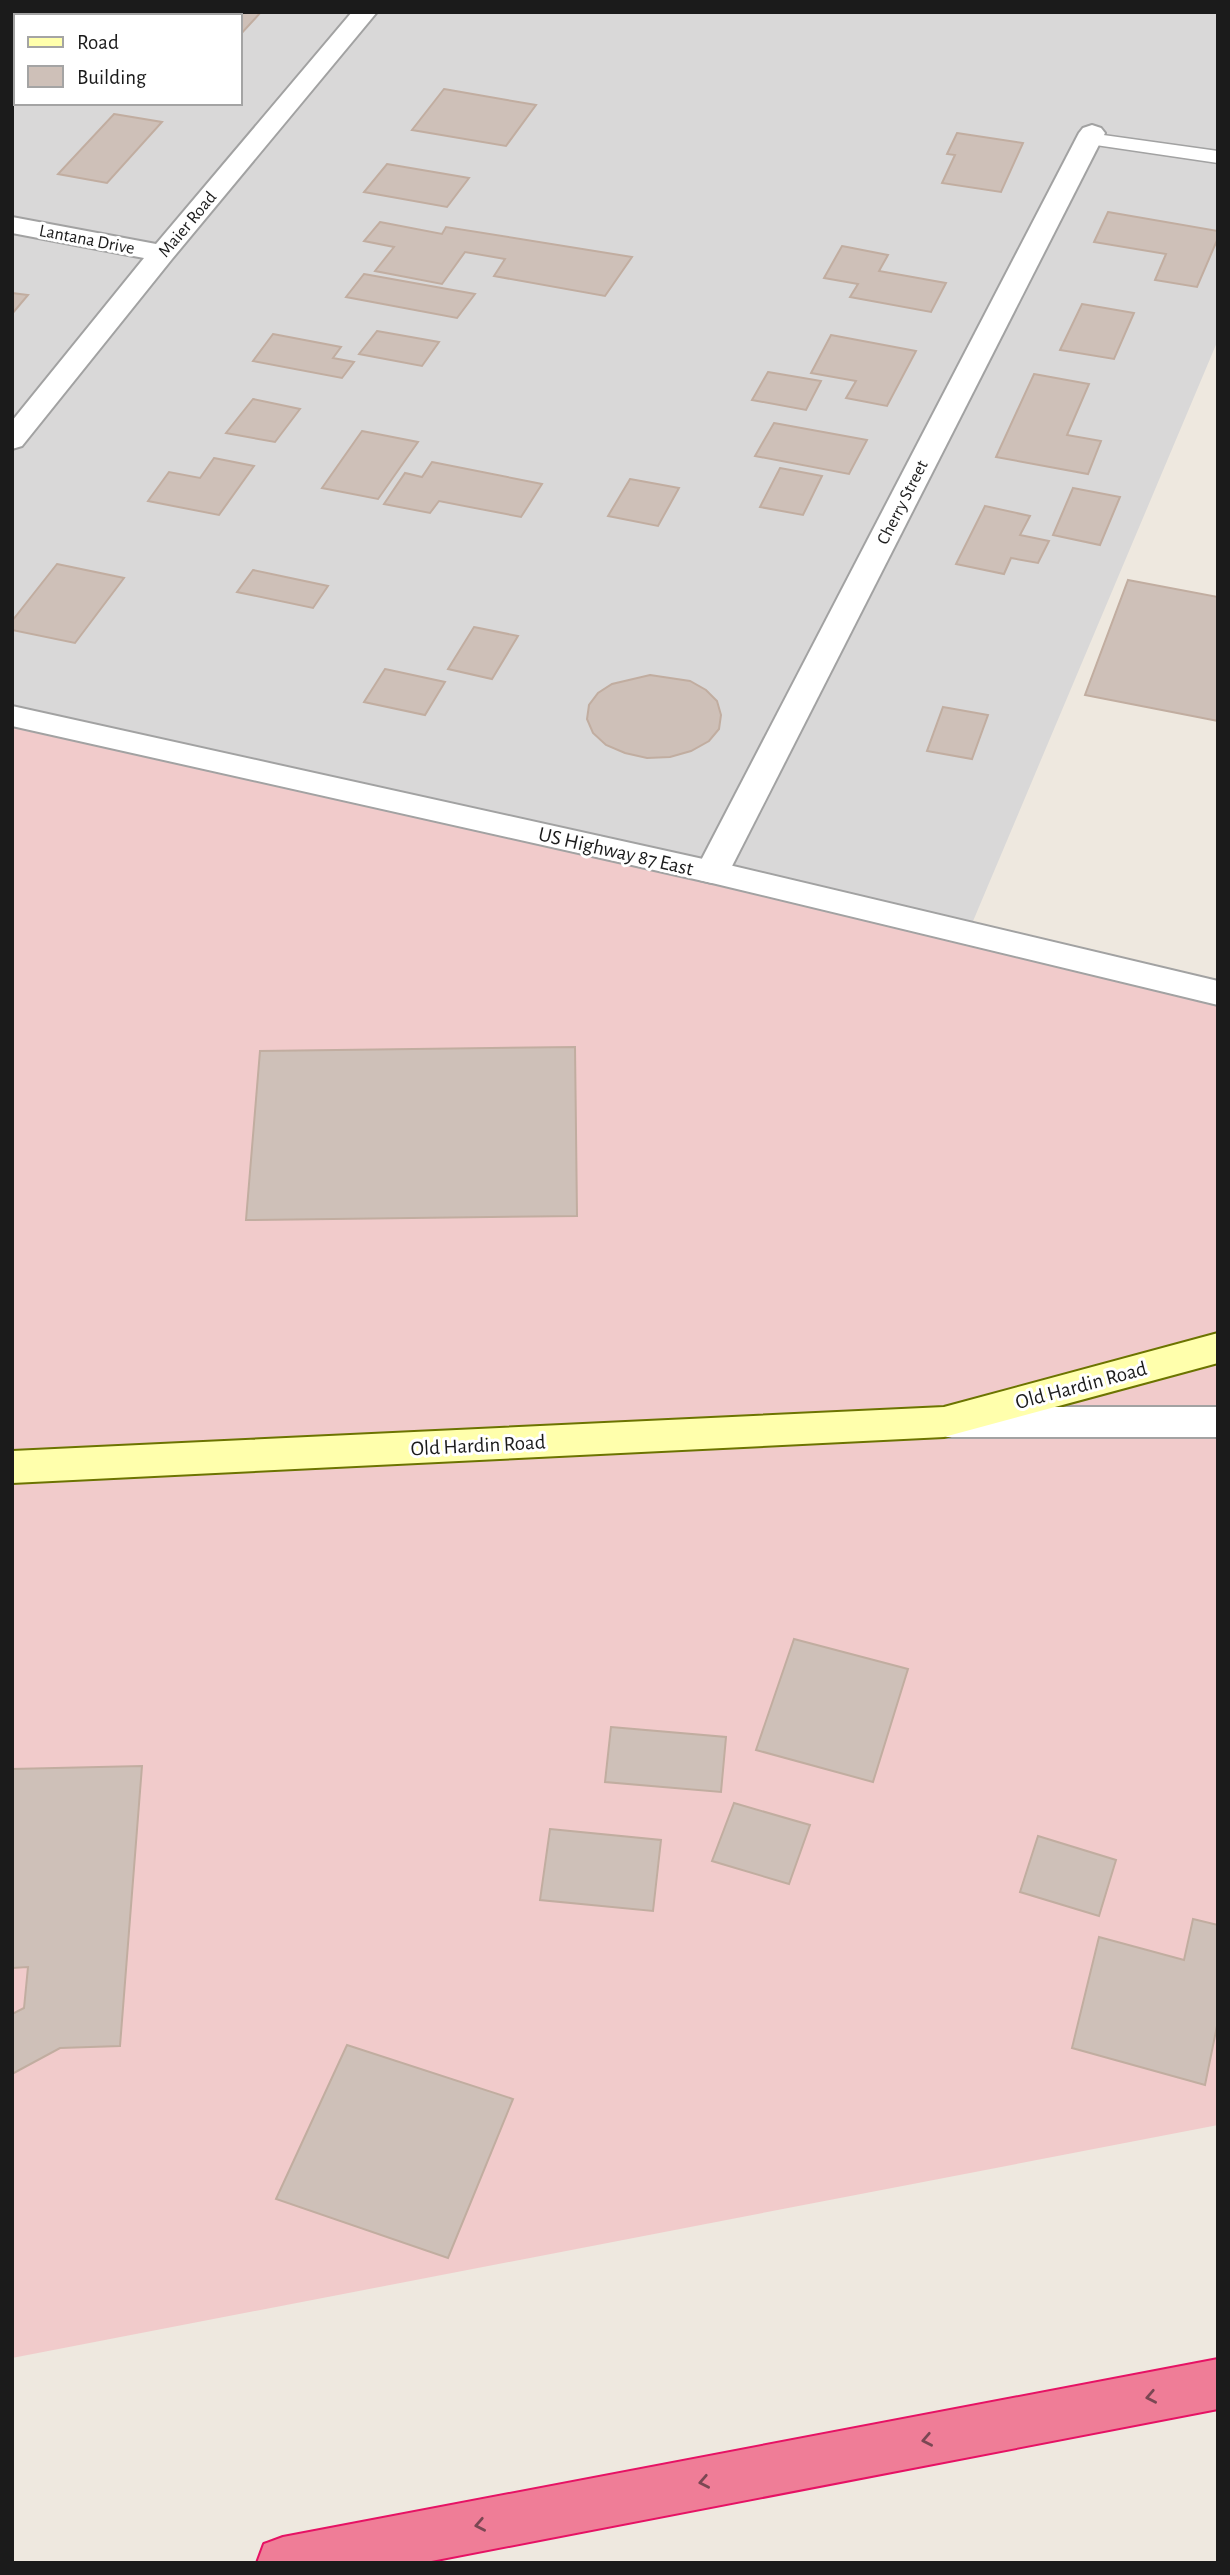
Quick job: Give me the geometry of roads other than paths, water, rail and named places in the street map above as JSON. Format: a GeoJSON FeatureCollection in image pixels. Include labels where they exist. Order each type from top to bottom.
{"type":"FeatureCollection","features":[{"type":"Feature","properties":{"kind":"highway"},"geometry":{"type":"LineString","coordinates":[[283,2563],[1218,2384]]}},
{"type":"Feature","properties":{"kind":"main road","name":"Old Hardin Road"},"geometry":{"type":"LineString","coordinates":[[12,1467],[944,1422],[1218,1348]]}},
{"type":"Feature","properties":{"kind":"street","name":"Maier Road"},"geometry":{"type":"LineString","coordinates":[[12,440],[162,253],[365,12]]}},
{"type":"Feature","properties":{"kind":"street","name":"Cherry Street"},"geometry":{"type":"LineString","coordinates":[[712,872],[1090,136]]}},
{"type":"Feature","properties":{"kind":"street","name":"Lantana Drive"},"geometry":{"type":"LineString","coordinates":[[12,225],[162,253]]}},
{"type":"Feature","properties":{"kind":"street","name":"US Highway 87 East"},"geometry":{"type":"LineString","coordinates":[[12,716],[712,872],[1218,993]]}},
{"type":"Feature","properties":{"kind":"street","name":"Old Hardin Road"},"geometry":{"type":"LineString","coordinates":[[944,1422],[1218,1422]]}},
{"type":"Feature","properties":{"kind":"lane"},"geometry":{"type":"LineString","coordinates":[[1090,136],[1218,157]]}}]}
